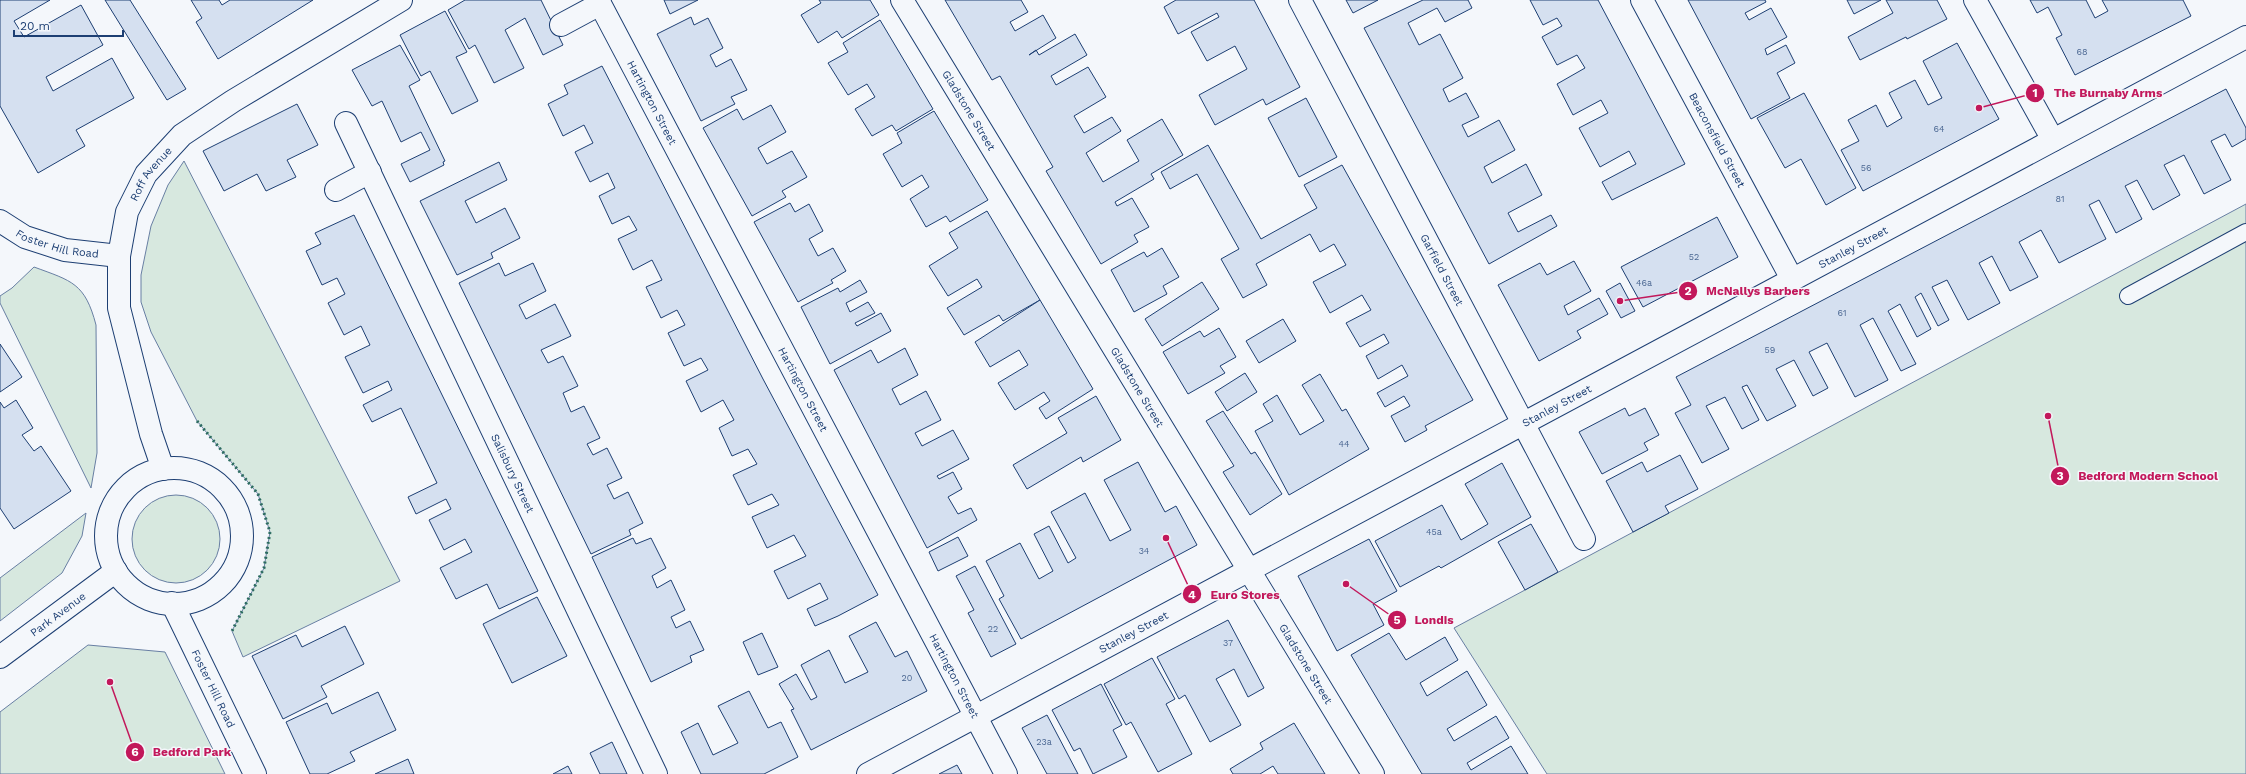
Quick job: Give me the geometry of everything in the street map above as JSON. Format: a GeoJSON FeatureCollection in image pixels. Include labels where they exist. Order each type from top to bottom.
{"type":"FeatureCollection","features":[{"type":"Feature","properties":{"kind":"street","name":"Roff Avenue"},"geometry":{"type":"LineString","coordinates":[[163,469],[151,434],[119,308],[119,256],[127,212],[146,174],[182,135],[233,101],[401,0]]}},
{"type":"Feature","properties":{"kind":"street","name":"Gladstone Street"},"geometry":{"type":"LineString","coordinates":[[902,0],[1373,774]]}},
{"type":"Feature","properties":{"kind":"street","name":"Garfield Street"},"geometry":{"type":"LineString","coordinates":[[1300,0],[1584,539]]}},
{"type":"Feature","properties":{"kind":"street","name":"Beaconsfield Street"},"geometry":{"type":"LineString","coordinates":[[1642,0],[1792,280]]}},
{"type":"Feature","properties":{"kind":"street"},"geometry":{"type":"LineString","coordinates":[[1975,0],[2053,140]]}},
{"type":"Feature","properties":{"kind":"street","name":"Hartington Street"},"geometry":{"type":"LineString","coordinates":[[561,25],[599,2],[1006,774]]}},
{"type":"Feature","properties":{"kind":"street","name":"Stanley Street"},"geometry":{"type":"LineString","coordinates":[[868,774],[2246,37]]}},
{"type":"Feature","properties":{"kind":"street","name":"Salisbury Street"},"geometry":{"type":"LineString","coordinates":[[346,122],[656,774]]}},
{"type":"Feature","properties":{"kind":"street"},"geometry":{"type":"LineString","coordinates":[[336,190],[370,172]]}},
{"type":"Feature","properties":{"kind":"street","name":"Foster Hill Road"},"geometry":{"type":"LineString","coordinates":[[0,221],[25,237],[65,250],[119,256]]}},
{"type":"Feature","properties":{"kind":"street"},"geometry":{"type":"LineString","coordinates":[[185,468],[206,475],[224,489],[236,506],[242,527],[241,549],[236,563],[233,570],[219,586],[201,598],[172,603],[161,602],[143,596],[128,585],[116,571],[107,550],[106,528],[112,507],[124,489],[142,476],[163,469],[185,468]]}},
{"type":"Feature","properties":{"kind":"street","name":"Park Avenue"},"geometry":{"type":"LineString","coordinates":[[0,657],[116,571]]}},
{"type":"Feature","properties":{"kind":"street","name":"Foster Hill Road"},"geometry":{"type":"LineString","coordinates":[[172,603],[255,774]]}},
{"type":"Feature","properties":{"kind":"lane"},"geometry":{"type":"LineString","coordinates":[[2128,296],[2246,232]]}},
{"type":"Feature","properties":{"kind":"shaded area"},"geometry":{"type":"Polygon","coordinates":[[[184,161],[400,581],[243,657],[232,631],[264,568],[270,532],[258,494],[197,421],[151,332],[141,302],[141,275],[151,226],[168,185],[184,161]]]}},
{"type":"Feature","properties":{"kind":"shaded area"},"geometry":{"type":"Polygon","coordinates":[[[2246,204],[2246,774],[1547,774],[1454,628],[2246,204]]]}},
{"type":"Feature","properties":{"kind":"shaded area"},"geometry":{"type":"Polygon","coordinates":[[[34,267],[67,280],[82,292],[92,311],[96,325],[97,453],[91,488],[0,303],[0,296],[12,288],[34,267]]]}},
{"type":"Feature","properties":{"kind":"shaded area"},"geometry":{"type":"Polygon","coordinates":[[[176,495],[193,498],[207,508],[217,522],[220,539],[217,556],[207,570],[193,580],[176,583],[159,580],[145,570],[135,556],[132,539],[135,522],[145,508],[159,498],[176,495]]]}},
{"type":"Feature","properties":{"kind":"shaded area"},"geometry":{"type":"Polygon","coordinates":[[[86,513],[82,536],[62,573],[0,621],[0,578],[86,513]]]}},
{"type":"Feature","properties":{"kind":"shaded area"},"geometry":{"type":"Polygon","coordinates":[[[88,645],[165,652],[225,774],[0,774],[0,712],[88,645]]]}},
{"type":"Feature","properties":{"kind":"building"},"geometry":{"type":"Polygon","coordinates":[[[0,0],[50,0],[14,21],[24,37],[81,5],[103,45],[46,77],[53,91],[112,58],[134,98],[76,130],[85,146],[38,173],[0,106],[0,0]]]}},
{"type":"Feature","properties":{"kind":"building"},"geometry":{"type":"Polygon","coordinates":[[[105,0],[130,0],[186,89],[167,100],[105,0]]]}},
{"type":"Feature","properties":{"kind":"building"},"geometry":{"type":"Polygon","coordinates":[[[191,0],[219,0],[222,5],[230,0],[313,0],[218,59],[196,22],[202,18],[191,0]]]}},
{"type":"Feature","properties":{"kind":"building"},"geometry":{"type":"Polygon","coordinates":[[[465,0],[541,0],[563,45],[543,55],[525,18],[505,30],[524,68],[494,83],[475,45],[469,49],[448,10],[465,0]]]}},
{"type":"Feature","properties":{"kind":"building"},"geometry":{"type":"Polygon","coordinates":[[[664,0],[698,0],[670,14],[664,0]]]}},
{"type":"Feature","properties":{"kind":"building"},"geometry":{"type":"Polygon","coordinates":[[[819,0],[870,0],[879,15],[842,38],[837,31],[818,43],[801,15],[821,3],[819,0]]]}},
{"type":"Feature","properties":{"kind":"building"},"geometry":{"type":"Polygon","coordinates":[[[945,0],[1021,0],[1028,12],[1010,22],[1015,31],[1043,15],[1056,38],[1036,50],[1039,55],[1075,34],[1087,55],[1051,76],[1056,85],[1088,67],[1106,97],[1074,116],[1084,133],[1112,117],[1121,131],[1086,153],[1103,182],[1139,161],[1127,140],[1162,119],[1183,155],[1151,174],[1154,179],[1115,202],[1117,206],[1132,198],[1149,227],[1134,235],[1138,242],[1101,264],[1046,171],[1053,167],[1000,76],[992,80],[945,0]]]}},
{"type":"Feature","properties":{"kind":"building"},"geometry":{"type":"Polygon","coordinates":[[[1176,0],[1254,0],[1300,87],[1266,105],[1263,99],[1215,125],[1199,95],[1247,69],[1235,46],[1207,61],[1191,32],[1219,17],[1217,13],[1178,34],[1164,7],[1176,0]]]}},
{"type":"Feature","properties":{"kind":"building"},"geometry":{"type":"Polygon","coordinates":[[[1346,0],[1378,0],[1353,13],[1346,0]]]}},
{"type":"Feature","properties":{"kind":"building"},"geometry":{"type":"Polygon","coordinates":[[[1423,0],[1468,0],[1472,8],[1445,22],[1437,8],[1408,23],[1419,45],[1440,34],[1463,78],[1443,89],[1449,102],[1466,93],[1479,117],[1462,125],[1468,137],[1499,120],[1515,150],[1484,167],[1492,183],[1526,164],[1542,195],[1508,213],[1518,232],[1551,215],[1557,226],[1489,264],[1364,28],[1423,0]]]}},
{"type":"Feature","properties":{"kind":"building"},"geometry":{"type":"Polygon","coordinates":[[[1530,0],[1598,0],[1685,164],[1612,200],[1602,182],[1636,164],[1629,151],[1600,167],[1579,128],[1608,113],[1601,100],[1573,115],[1557,84],[1585,68],[1577,55],[1557,65],[1542,37],[1562,26],[1557,18],[1543,25],[1530,0]]]}},
{"type":"Feature","properties":{"kind":"building"},"geometry":{"type":"Polygon","coordinates":[[[1688,0],[1765,0],[1766,2],[1745,13],[1749,20],[1771,8],[1787,37],[1765,49],[1767,55],[1786,45],[1795,63],[1777,73],[1790,98],[1751,119],[1688,0]]]}},
{"type":"Feature","properties":{"kind":"building"},"geometry":{"type":"Polygon","coordinates":[[[1847,0],[1881,0],[1854,14],[1847,0]]]}},
{"type":"Feature","properties":{"kind":"building"},"geometry":{"type":"Polygon","coordinates":[[[1886,0],[1937,0],[1947,19],[1860,60],[1848,37],[1893,13],[1886,0]]]}},
{"type":"Feature","properties":{"kind":"building"},"geometry":{"type":"Polygon","coordinates":[[[2030,0],[2086,0],[2095,18],[2108,11],[2102,0],[2183,0],[2191,16],[2075,75],[2056,38],[2062,35],[2048,7],[2037,13],[2030,0]]]}},
{"type":"Feature","properties":{"kind":"building"},"geometry":{"type":"Polygon","coordinates":[[[445,11],[467,52],[456,57],[478,101],[452,114],[430,71],[421,76],[400,35],[445,11]]]}},
{"type":"Feature","properties":{"kind":"building"},"geometry":{"type":"Polygon","coordinates":[[[691,17],[694,25],[708,18],[723,48],[710,55],[716,67],[731,59],[747,90],[731,97],[735,104],[701,121],[657,34],[691,17]]]}},
{"type":"Feature","properties":{"kind":"building"},"geometry":{"type":"Polygon","coordinates":[[[880,20],[933,109],[896,131],[892,125],[872,136],[855,109],[875,97],[867,84],[848,95],[828,63],[848,52],[843,43],[880,20]]]}},
{"type":"Feature","properties":{"kind":"building"},"geometry":{"type":"Polygon","coordinates":[[[1957,43],[1999,119],[1863,191],[1841,150],[1859,141],[1848,120],[1876,105],[1887,127],[1902,118],[1889,93],[1915,80],[1928,105],[1942,98],[1923,61],[1957,43]]]}},
{"type":"Feature","properties":{"kind":"building"},"geometry":{"type":"Polygon","coordinates":[[[400,45],[420,80],[409,86],[445,161],[443,162],[444,165],[410,182],[401,164],[430,150],[421,132],[401,142],[382,101],[372,106],[352,70],[400,45]]]}},
{"type":"Feature","properties":{"kind":"building"},"geometry":{"type":"Polygon","coordinates":[[[602,66],[763,379],[878,595],[815,626],[807,609],[828,599],[820,583],[788,599],[774,571],[806,556],[794,535],[767,548],[752,517],[779,505],[772,494],[748,505],[733,475],[757,464],[748,449],[732,456],[719,428],[734,420],[723,400],[701,412],[686,381],[708,370],[701,358],[684,366],[668,333],[685,325],[677,310],[661,318],[646,287],[662,280],[652,260],[633,270],[618,239],[637,230],[629,216],[612,224],[599,196],[615,188],[608,173],[590,182],[575,152],[593,143],[584,125],[563,136],[548,104],[568,94],[564,85],[602,66]]]}},
{"type":"Feature","properties":{"kind":"building"},"geometry":{"type":"Polygon","coordinates":[[[2226,89],[2246,128],[2246,139],[2232,147],[2225,134],[2211,141],[2231,180],[2204,194],[2184,155],[2164,165],[2180,195],[2153,210],[2137,180],[2125,186],[2142,219],[2116,233],[2099,200],[2089,205],[2106,239],[2059,263],[2041,230],[2019,242],[2038,277],[2010,291],[1992,256],[1979,263],[2000,303],[1968,320],[1947,280],[1932,287],[1949,320],[1938,326],[1921,293],[1915,297],[1931,329],[1917,337],[1900,304],[1888,311],[1916,364],[1901,371],[1873,318],[1860,325],[1888,380],[1855,397],[1827,343],[1809,352],[1828,388],[1813,396],[1794,360],[1776,369],[1796,406],[1767,421],[1747,385],[1742,387],[1759,420],[1742,429],[1725,397],[1706,406],[1729,449],[1702,463],[1675,413],[1691,405],[1676,377],[2226,89]]]}},
{"type":"Feature","properties":{"kind":"building"},"geometry":{"type":"Polygon","coordinates":[[[1804,93],[1856,188],[1826,205],[1801,159],[1785,168],[1757,118],[1804,93]]]}},
{"type":"Feature","properties":{"kind":"building"},"geometry":{"type":"Polygon","coordinates":[[[1306,98],[1337,157],[1299,177],[1268,118],[1306,98]]]}},
{"type":"Feature","properties":{"kind":"building"},"geometry":{"type":"Polygon","coordinates":[[[297,104],[318,145],[287,160],[296,177],[266,191],[257,174],[224,191],[203,151],[297,104]]]}},
{"type":"Feature","properties":{"kind":"building"},"geometry":{"type":"Polygon","coordinates":[[[771,105],[786,132],[758,148],[767,164],[792,151],[807,177],[782,191],[786,197],[752,216],[703,128],[737,109],[743,120],[771,105]]]}},
{"type":"Feature","properties":{"kind":"building"},"geometry":{"type":"Polygon","coordinates":[[[934,111],[988,200],[950,222],[946,216],[926,227],[910,199],[929,187],[922,175],[902,187],[883,154],[902,143],[897,133],[934,111]]]}},
{"type":"Feature","properties":{"kind":"building"},"geometry":{"type":"Polygon","coordinates":[[[1208,145],[1261,239],[1317,208],[1304,185],[1342,165],[1473,400],[1425,426],[1427,430],[1405,442],[1391,416],[1410,406],[1404,396],[1385,407],[1377,393],[1408,376],[1402,365],[1378,379],[1366,356],[1389,343],[1384,334],[1360,347],[1346,323],[1371,310],[1362,295],[1330,313],[1313,282],[1346,265],[1334,244],[1320,252],[1310,234],[1256,264],[1267,285],[1243,298],[1221,259],[1239,249],[1197,174],[1170,189],[1161,172],[1208,145]]]}},
{"type":"Feature","properties":{"kind":"building"},"geometry":{"type":"Polygon","coordinates":[[[499,162],[507,180],[465,201],[476,223],[505,208],[520,238],[491,253],[493,258],[457,275],[420,201],[499,162]]]}},
{"type":"Feature","properties":{"kind":"building"},"geometry":{"type":"Polygon","coordinates":[[[790,203],[795,212],[809,204],[823,231],[809,239],[818,256],[833,248],[846,271],[831,280],[833,283],[798,302],[754,222],[790,203]]]}},
{"type":"Feature","properties":{"kind":"building"},"geometry":{"type":"Polygon","coordinates":[[[987,211],[1040,300],[1003,321],[999,315],[964,335],[947,308],[982,287],[977,279],[948,296],[929,266],[958,248],[949,233],[987,211]]]}},
{"type":"Feature","properties":{"kind":"building"},"geometry":{"type":"Polygon","coordinates":[[[354,215],[538,591],[499,609],[487,584],[456,599],[440,568],[472,552],[465,539],[444,550],[429,520],[451,509],[446,499],[416,514],[408,497],[437,483],[401,408],[372,422],[363,405],[392,390],[388,381],[363,393],[345,357],[370,345],[361,326],[344,335],[328,303],[345,294],[337,278],[322,285],[306,251],[321,244],[315,233],[354,215]]]}},
{"type":"Feature","properties":{"kind":"building"},"geometry":{"type":"Polygon","coordinates":[[[1717,217],[1738,257],[1643,307],[1621,267],[1717,217]]]}},
{"type":"Feature","properties":{"kind":"building"},"geometry":{"type":"Polygon","coordinates":[[[1162,248],[1179,277],[1163,286],[1167,294],[1134,312],[1111,270],[1144,252],[1147,257],[1162,248]]]}},
{"type":"Feature","properties":{"kind":"building"},"geometry":{"type":"Polygon","coordinates":[[[1574,261],[1591,291],[1564,306],[1568,315],[1599,298],[1608,314],[1577,331],[1581,338],[1539,361],[1498,285],[1540,263],[1547,275],[1574,261]]]}},
{"type":"Feature","properties":{"kind":"building"},"geometry":{"type":"Polygon","coordinates":[[[499,263],[505,276],[533,263],[546,291],[519,305],[526,319],[555,304],[571,336],[541,350],[548,363],[563,356],[578,386],[563,393],[571,412],[584,406],[600,438],[587,444],[593,455],[607,448],[622,478],[607,485],[614,499],[628,492],[643,523],[629,530],[631,535],[591,554],[459,283],[499,263]]]}},
{"type":"Feature","properties":{"kind":"building"},"geometry":{"type":"Polygon","coordinates":[[[860,280],[867,292],[846,303],[850,312],[868,302],[875,313],[855,323],[857,326],[881,313],[891,331],[830,364],[801,307],[838,288],[840,292],[860,280]]]}},
{"type":"Feature","properties":{"kind":"building"},"geometry":{"type":"Polygon","coordinates":[[[1202,282],[1219,309],[1162,346],[1145,319],[1202,282]]]}},
{"type":"Feature","properties":{"kind":"building"},"geometry":{"type":"Polygon","coordinates":[[[1620,283],[1635,311],[1621,318],[1606,291],[1620,283]]]}},
{"type":"Feature","properties":{"kind":"building"},"geometry":{"type":"Polygon","coordinates":[[[1040,300],[1093,389],[1046,419],[1039,408],[1050,401],[1044,392],[1015,410],[998,383],[1028,365],[1019,350],[990,367],[975,342],[1040,300]]]}},
{"type":"Feature","properties":{"kind":"building"},"geometry":{"type":"Polygon","coordinates":[[[1283,319],[1296,341],[1259,363],[1246,341],[1283,319]]]}},
{"type":"Feature","properties":{"kind":"building"},"geometry":{"type":"Polygon","coordinates":[[[1219,328],[1236,357],[1220,366],[1225,373],[1188,394],[1163,352],[1200,331],[1204,337],[1219,328]]]}},
{"type":"Feature","properties":{"kind":"building"},"geometry":{"type":"Polygon","coordinates":[[[0,344],[22,377],[0,392],[0,344]]]}},
{"type":"Feature","properties":{"kind":"building"},"geometry":{"type":"Polygon","coordinates":[[[905,348],[918,375],[892,389],[900,405],[926,391],[941,420],[915,433],[922,446],[953,430],[969,459],[937,476],[939,479],[953,472],[962,489],[948,497],[958,514],[971,508],[977,520],[927,548],[834,370],[871,350],[878,363],[905,348]]]}},
{"type":"Feature","properties":{"kind":"building"},"geometry":{"type":"Polygon","coordinates":[[[1245,373],[1257,392],[1227,411],[1215,392],[1245,373]]]}},
{"type":"Feature","properties":{"kind":"building"},"geometry":{"type":"Polygon","coordinates":[[[1320,374],[1342,411],[1346,409],[1369,449],[1289,495],[1255,431],[1273,421],[1263,404],[1277,395],[1300,435],[1324,421],[1302,385],[1320,374]]]}},
{"type":"Feature","properties":{"kind":"building"},"geometry":{"type":"Polygon","coordinates":[[[1096,396],[1121,440],[1083,462],[1081,457],[1027,489],[1013,465],[1067,433],[1058,418],[1096,396]]]}},
{"type":"Feature","properties":{"kind":"building"},"geometry":{"type":"Polygon","coordinates":[[[16,400],[33,428],[22,435],[34,451],[41,446],[71,491],[14,529],[0,508],[0,402],[4,408],[16,400]]]}},
{"type":"Feature","properties":{"kind":"building"},"geometry":{"type":"Polygon","coordinates":[[[1625,408],[1629,416],[1645,408],[1659,435],[1644,443],[1648,450],[1602,474],[1579,432],[1625,408]]]}},
{"type":"Feature","properties":{"kind":"building"},"geometry":{"type":"Polygon","coordinates":[[[1223,411],[1251,454],[1255,452],[1282,494],[1250,515],[1223,472],[1234,466],[1206,421],[1223,411]]]}},
{"type":"Feature","properties":{"kind":"building"},"geometry":{"type":"Polygon","coordinates":[[[1680,455],[1698,489],[1665,506],[1669,513],[1633,532],[1606,481],[1642,462],[1647,472],[1680,455]]]}},
{"type":"Feature","properties":{"kind":"building"},"geometry":{"type":"Polygon","coordinates":[[[1138,462],[1165,512],[1176,506],[1197,545],[1021,639],[999,599],[1004,596],[986,561],[1020,543],[1039,579],[1053,571],[1034,534],[1049,526],[1068,563],[1076,558],[1051,512],[1085,493],[1110,541],[1131,530],[1104,480],[1138,462]]]}},
{"type":"Feature","properties":{"kind":"building"},"geometry":{"type":"Polygon","coordinates":[[[1502,463],[1531,517],[1441,568],[1439,566],[1400,587],[1375,541],[1442,505],[1461,540],[1488,524],[1465,484],[1502,463]]]}},
{"type":"Feature","properties":{"kind":"building"},"geometry":{"type":"Polygon","coordinates":[[[1531,524],[1558,572],[1525,590],[1498,542],[1531,524]]]}},
{"type":"Feature","properties":{"kind":"building"},"geometry":{"type":"Polygon","coordinates":[[[958,537],[968,556],[938,571],[929,552],[958,537]]]}},
{"type":"Feature","properties":{"kind":"building"},"geometry":{"type":"Polygon","coordinates":[[[633,538],[636,544],[651,538],[666,568],[652,576],[657,588],[671,580],[685,610],[671,617],[676,628],[690,621],[704,650],[690,656],[692,662],[651,682],[592,557],[633,538]]]}},
{"type":"Feature","properties":{"kind":"building"},"geometry":{"type":"Polygon","coordinates":[[[1369,539],[1397,591],[1373,604],[1384,625],[1337,651],[1298,576],[1369,539]]]}},
{"type":"Feature","properties":{"kind":"building"},"geometry":{"type":"Polygon","coordinates":[[[975,566],[1016,644],[991,657],[968,613],[974,610],[956,576],[975,566]]]}},
{"type":"Feature","properties":{"kind":"building"},"geometry":{"type":"Polygon","coordinates":[[[537,597],[567,656],[512,683],[483,624],[537,597]]]}},
{"type":"Feature","properties":{"kind":"building"},"geometry":{"type":"Polygon","coordinates":[[[1228,620],[1264,688],[1248,697],[1234,669],[1216,679],[1241,725],[1210,742],[1185,695],[1179,699],[1157,657],[1228,620]]]}},
{"type":"Feature","properties":{"kind":"building"},"geometry":{"type":"Polygon","coordinates":[[[876,622],[895,657],[907,651],[927,691],[811,750],[791,710],[794,709],[779,684],[796,674],[811,700],[817,697],[801,665],[829,650],[845,683],[868,672],[849,636],[876,622]]]}},
{"type":"Feature","properties":{"kind":"building"},"geometry":{"type":"Polygon","coordinates":[[[345,626],[364,664],[321,686],[327,697],[283,719],[252,656],[296,635],[302,647],[345,626]]]}},
{"type":"Feature","properties":{"kind":"building"},"geometry":{"type":"Polygon","coordinates":[[[762,633],[778,667],[758,675],[743,642],[762,633]]]}},
{"type":"Feature","properties":{"kind":"building"},"geometry":{"type":"Polygon","coordinates":[[[1389,633],[1406,660],[1445,637],[1458,660],[1420,683],[1427,696],[1467,671],[1487,705],[1447,729],[1454,741],[1496,716],[1509,738],[1467,763],[1471,770],[1511,746],[1528,774],[1422,774],[1351,655],[1389,633]]]}},
{"type":"Feature","properties":{"kind":"building"},"geometry":{"type":"Polygon","coordinates":[[[1152,658],[1175,699],[1166,704],[1192,754],[1158,772],[1131,722],[1126,725],[1104,684],[1152,658]]]}},
{"type":"Feature","properties":{"kind":"building"},"geometry":{"type":"Polygon","coordinates":[[[1101,684],[1122,725],[1113,730],[1127,757],[1093,774],[1080,748],[1074,751],[1052,710],[1101,684]]]}},
{"type":"Feature","properties":{"kind":"building"},"geometry":{"type":"Polygon","coordinates":[[[749,691],[768,728],[781,722],[798,757],[764,774],[701,774],[681,732],[698,723],[713,755],[738,743],[718,706],[749,691]]]}},
{"type":"Feature","properties":{"kind":"building"},"geometry":{"type":"Polygon","coordinates":[[[378,692],[396,730],[350,752],[355,761],[327,774],[310,774],[286,722],[327,703],[332,714],[378,692]]]}},
{"type":"Feature","properties":{"kind":"building"},"geometry":{"type":"Polygon","coordinates":[[[1047,715],[1078,774],[1047,774],[1022,728],[1047,715]]]}},
{"type":"Feature","properties":{"kind":"building"},"geometry":{"type":"Polygon","coordinates":[[[1294,723],[1325,774],[1278,774],[1273,766],[1260,774],[1233,774],[1230,769],[1263,749],[1260,743],[1294,723]]]}},
{"type":"Feature","properties":{"kind":"building"},"geometry":{"type":"Polygon","coordinates":[[[612,742],[627,774],[600,774],[590,753],[612,742]]]}},
{"type":"Feature","properties":{"kind":"building"},"geometry":{"type":"Polygon","coordinates":[[[408,759],[414,774],[375,774],[408,759]]]}},
{"type":"Feature","properties":{"kind":"building"},"geometry":{"type":"Polygon","coordinates":[[[957,765],[962,774],[939,774],[957,765]]]}},
{"type":"Feature","properties":{"kind":"building"},"geometry":{"type":"Polygon","coordinates":[[[568,766],[572,774],[553,774],[568,766]]]}},
{"type":"Feature","properties":{"kind":"hedge"},"geometry":{"type":"LineString","coordinates":[[197,421],[258,494],[270,532],[264,568],[232,631]]}},
{"type":"Feature","properties":{"kind":"place","name":"The Burnaby Arms"},"geometry":{"type":"Point","coordinates":[1979,108]}},
{"type":"Feature","properties":{"kind":"place","name":"McNallys Barbers"},"geometry":{"type":"Point","coordinates":[1620,301]}},
{"type":"Feature","properties":{"kind":"place","name":"Bedford Modern School"},"geometry":{"type":"Point","coordinates":[2048,416]}},
{"type":"Feature","properties":{"kind":"place","name":"Euro Stores"},"geometry":{"type":"Point","coordinates":[1166,538]}},
{"type":"Feature","properties":{"kind":"place","name":"Londis"},"geometry":{"type":"Point","coordinates":[1346,584]}},
{"type":"Feature","properties":{"kind":"place","name":"Bedford Park"},"geometry":{"type":"Point","coordinates":[110,682]}}]}
